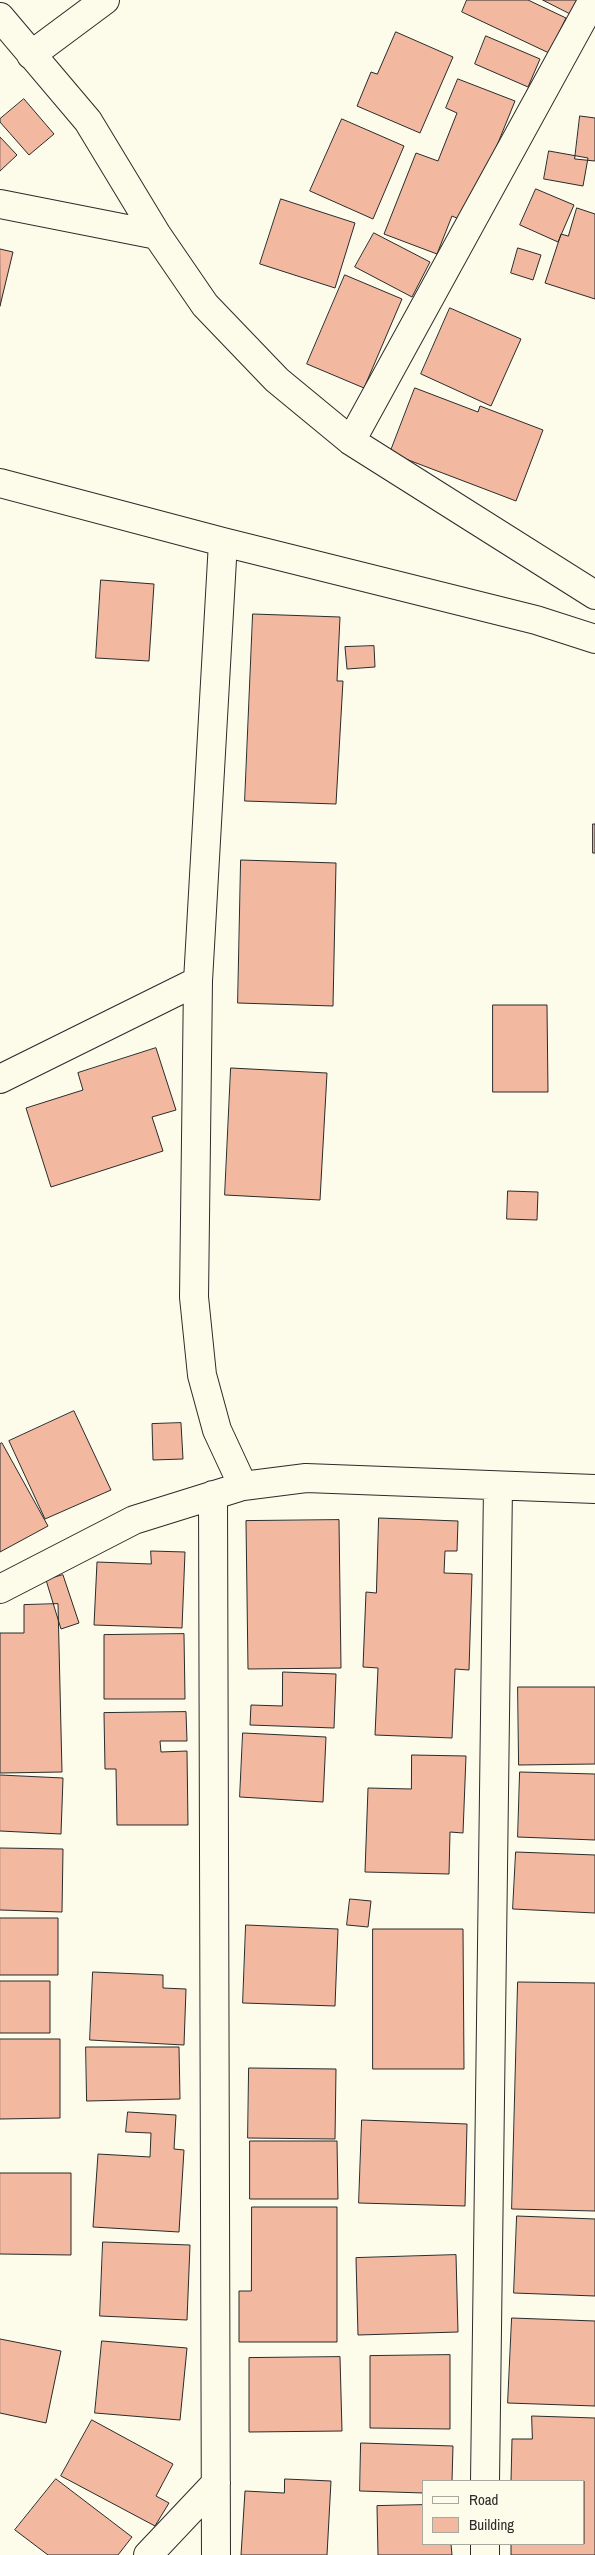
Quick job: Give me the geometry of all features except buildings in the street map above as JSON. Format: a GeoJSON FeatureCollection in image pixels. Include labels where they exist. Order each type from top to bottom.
{"type":"FeatureCollection","features":[{"type":"Feature","properties":{"kind":"street"},"geometry":{"type":"LineString","coordinates":[[31,55],[105,0]]}},
{"type":"Feature","properties":{"kind":"street"},"geometry":{"type":"LineString","coordinates":[[351,442],[593,0]]}},
{"type":"Feature","properties":{"kind":"street"},"geometry":{"type":"LineString","coordinates":[[0,17],[88,121],[157,235],[205,305],[277,380],[351,442],[595,596]]}},
{"type":"Feature","properties":{"kind":"street"},"geometry":{"type":"LineString","coordinates":[[0,204],[157,235]]}},
{"type":"Feature","properties":{"kind":"street"},"geometry":{"type":"LineString","coordinates":[[0,483],[223,542],[536,620],[595,639]]}},
{"type":"Feature","properties":{"kind":"street"},"geometry":{"type":"LineString","coordinates":[[223,542],[198,981],[195,1306],[202,1374],[217,1430],[243,1486]]}},
{"type":"Feature","properties":{"kind":"street"},"geometry":{"type":"LineString","coordinates":[[0,1079],[198,981]]}},
{"type":"Feature","properties":{"kind":"street"},"geometry":{"type":"LineString","coordinates":[[0,1589],[134,1520],[243,1486],[306,1478],[595,1489]]}},
{"type":"Feature","properties":{"kind":"street"},"geometry":{"type":"LineString","coordinates":[[485,2480],[498,1486]]}},
{"type":"Feature","properties":{"kind":"street"},"geometry":{"type":"LineString","coordinates":[[213,1495],[216,2555]]}},
{"type":"Feature","properties":{"kind":"street"},"geometry":{"type":"LineString","coordinates":[[148,2555],[216,2483]]}}]}
